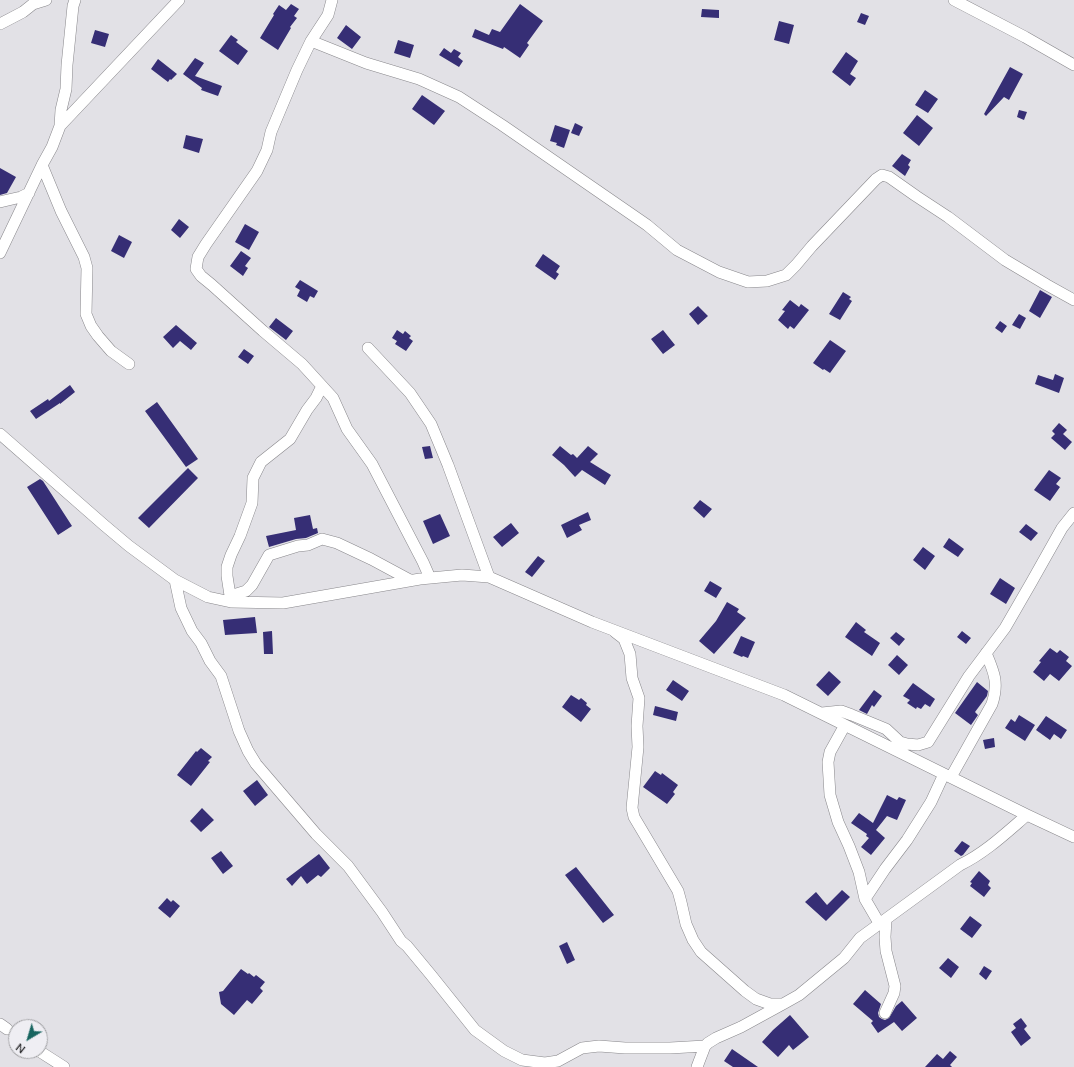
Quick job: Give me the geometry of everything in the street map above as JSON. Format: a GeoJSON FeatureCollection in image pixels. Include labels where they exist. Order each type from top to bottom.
{"type":"FeatureCollection","features":[{"type":"Feature","properties":{"kind":"street"},"geometry":{"type":"LineString","coordinates":[[0,24],[23,12],[33,4],[46,0]]}},
{"type":"Feature","properties":{"kind":"street"},"geometry":{"type":"LineString","coordinates":[[0,253],[42,165],[52,148],[60,126],[61,110],[66,89],[67,65],[73,6],[75,0]]}},
{"type":"Feature","properties":{"kind":"street"},"geometry":{"type":"LineString","coordinates":[[60,126],[179,0]]}},
{"type":"Feature","properties":{"kind":"street"},"geometry":{"type":"LineString","coordinates":[[332,0],[328,15],[311,41],[297,70],[271,132],[267,150],[257,171],[206,244],[198,257],[196,269],[201,276],[302,364],[333,398],[347,429],[372,464],[430,578]]}},
{"type":"Feature","properties":{"kind":"street"},"geometry":{"type":"LineString","coordinates":[[954,0],[968,3],[1074,65]]}},
{"type":"Feature","properties":{"kind":"street"},"geometry":{"type":"LineString","coordinates":[[311,41],[366,63],[419,80],[459,97],[647,225],[677,250],[719,272],[748,282],[767,281],[786,275],[876,179],[882,175],[889,177],[948,217],[1005,260],[1074,300]]}},
{"type":"Feature","properties":{"kind":"street"},"geometry":{"type":"LineString","coordinates":[[42,165],[61,211],[84,257],[87,268],[86,314],[91,326],[111,351],[129,364]]}},
{"type":"Feature","properties":{"kind":"street"},"geometry":{"type":"LineString","coordinates":[[0,202],[22,197],[29,193]]}},
{"type":"Feature","properties":{"kind":"street"},"geometry":{"type":"LineString","coordinates":[[368,348],[410,393],[431,424],[448,465],[489,577]]}},
{"type":"Feature","properties":{"kind":"street"},"geometry":{"type":"LineString","coordinates":[[231,599],[227,576],[228,567],[231,555],[240,536],[252,503],[253,478],[261,462],[290,439],[322,386]]}},
{"type":"Feature","properties":{"kind":"street"},"geometry":{"type":"LineString","coordinates":[[0,434],[104,525],[175,580],[208,597],[283,603],[410,580],[462,576],[489,577],[592,622],[784,695],[1074,837]]}},
{"type":"Feature","properties":{"kind":"street"},"geometry":{"type":"LineString","coordinates":[[821,714],[841,711],[886,729],[900,742],[918,745],[928,742],[969,676],[1004,628],[1032,583],[1062,528],[1074,513]]}},
{"type":"Feature","properties":{"kind":"street"},"geometry":{"type":"LineString","coordinates":[[231,599],[246,591],[252,585],[269,555],[298,546],[308,545],[322,539],[337,543],[410,580]]}},
{"type":"Feature","properties":{"kind":"street"},"geometry":{"type":"LineString","coordinates":[[175,580],[181,608],[192,631],[221,676],[239,731],[256,764],[316,834],[348,866],[382,912],[401,941],[407,946],[475,1030],[504,1051],[522,1060],[545,1063],[558,1061],[582,1048],[599,1046],[625,1048],[705,1046]]}},
{"type":"Feature","properties":{"kind":"street"},"geometry":{"type":"LineString","coordinates":[[611,629],[624,639],[630,654],[632,678],[638,698],[636,726],[638,747],[632,808],[634,818],[678,891],[686,924],[693,940],[701,952],[756,999],[770,1004],[784,1004]]}},
{"type":"Feature","properties":{"kind":"street"},"geometry":{"type":"LineString","coordinates":[[865,899],[884,869],[907,840],[992,704],[996,686],[992,667],[986,652]]}},
{"type":"Feature","properties":{"kind":"street"},"geometry":{"type":"LineString","coordinates":[[844,725],[830,752],[828,762],[830,795],[838,822],[859,872],[865,899],[883,921],[886,951],[895,986],[894,993],[885,1014]]}},
{"type":"Feature","properties":{"kind":"street"},"geometry":{"type":"LineString","coordinates":[[697,1067],[698,1061],[705,1046],[716,1038],[741,1027],[799,995],[844,958],[860,938],[960,865],[984,851],[1027,815]]}},
{"type":"Feature","properties":{"kind":"street"},"geometry":{"type":"LineString","coordinates":[[48,1057],[64,1067]]}},
{"type":"Feature","properties":{"kind":"building"},"geometry":{"type":"Polygon","coordinates":[[[291,4],[299,9],[294,16],[297,18],[290,27],[291,28],[278,50],[260,38],[279,5],[286,10],[291,4]]]}},
{"type":"Feature","properties":{"kind":"building"},"geometry":{"type":"Polygon","coordinates":[[[520,4],[543,21],[527,43],[529,45],[520,58],[504,47],[503,49],[472,37],[475,29],[489,35],[492,29],[500,32],[520,4]]]}},
{"type":"Feature","properties":{"kind":"building"},"geometry":{"type":"Polygon","coordinates":[[[702,9],[719,10],[719,18],[701,17],[702,9]]]}},
{"type":"Feature","properties":{"kind":"building"},"geometry":{"type":"Polygon","coordinates":[[[861,13],[869,16],[865,25],[857,22],[861,13]]]}},
{"type":"Feature","properties":{"kind":"building"},"geometry":{"type":"Polygon","coordinates":[[[779,21],[794,25],[789,44],[774,40],[779,21]]]}},
{"type":"Feature","properties":{"kind":"building"},"geometry":{"type":"Polygon","coordinates":[[[346,25],[361,37],[352,49],[337,38],[346,25]]]}},
{"type":"Feature","properties":{"kind":"building"},"geometry":{"type":"Polygon","coordinates":[[[95,30],[109,34],[105,47],[91,43],[95,30]]]}},
{"type":"Feature","properties":{"kind":"building"},"geometry":{"type":"Polygon","coordinates":[[[231,35],[238,40],[236,42],[248,51],[238,65],[219,51],[231,35]]]}},
{"type":"Feature","properties":{"kind":"building"},"geometry":{"type":"Polygon","coordinates":[[[398,40],[414,45],[410,58],[394,53],[398,40]]]}},
{"type":"Feature","properties":{"kind":"building"},"geometry":{"type":"Polygon","coordinates":[[[444,48],[451,53],[454,49],[461,53],[458,57],[463,61],[459,67],[439,55],[444,48]]]}},
{"type":"Feature","properties":{"kind":"building"},"geometry":{"type":"Polygon","coordinates":[[[846,52],[858,61],[850,74],[856,78],[850,86],[832,72],[846,52]]]}},
{"type":"Feature","properties":{"kind":"building"},"geometry":{"type":"Polygon","coordinates":[[[195,58],[204,63],[195,76],[222,86],[218,96],[201,90],[202,88],[183,74],[195,58]]]}},
{"type":"Feature","properties":{"kind":"building"},"geometry":{"type":"Polygon","coordinates":[[[158,59],[177,74],[168,82],[151,69],[158,59]]]}},
{"type":"Feature","properties":{"kind":"building"},"geometry":{"type":"Polygon","coordinates":[[[1010,67],[1023,74],[1009,100],[1004,97],[986,116],[984,114],[1010,67]]]}},
{"type":"Feature","properties":{"kind":"building"},"geometry":{"type":"Polygon","coordinates":[[[925,90],[938,99],[928,113],[915,105],[925,90]]]}},
{"type":"Feature","properties":{"kind":"building"},"geometry":{"type":"Polygon","coordinates":[[[422,95],[445,111],[434,125],[412,109],[422,95]]]}},
{"type":"Feature","properties":{"kind":"building"},"geometry":{"type":"Polygon","coordinates":[[[1019,110],[1027,112],[1024,120],[1017,117],[1019,110]]]}},
{"type":"Feature","properties":{"kind":"building"},"geometry":{"type":"Polygon","coordinates":[[[917,115],[933,128],[919,146],[903,133],[917,115]]]}},
{"type":"Feature","properties":{"kind":"building"},"geometry":{"type":"Polygon","coordinates":[[[575,123],[583,127],[579,136],[571,133],[575,123]]]}},
{"type":"Feature","properties":{"kind":"building"},"geometry":{"type":"Polygon","coordinates":[[[555,125],[570,130],[564,148],[556,145],[557,143],[550,141],[555,125]]]}},
{"type":"Feature","properties":{"kind":"building"},"geometry":{"type":"Polygon","coordinates":[[[186,135],[203,139],[199,153],[183,148],[186,135]]]}},
{"type":"Feature","properties":{"kind":"building"},"geometry":{"type":"Polygon","coordinates":[[[902,154],[911,160],[908,165],[910,167],[905,176],[892,166],[902,154]]]}},
{"type":"Feature","properties":{"kind":"building"},"geometry":{"type":"Polygon","coordinates":[[[0,168],[16,177],[7,193],[0,195],[0,168]]]}},
{"type":"Feature","properties":{"kind":"building"},"geometry":{"type":"Polygon","coordinates":[[[179,219],[189,227],[180,238],[171,230],[179,219]]]}},
{"type":"Feature","properties":{"kind":"building"},"geometry":{"type":"Polygon","coordinates":[[[245,224],[259,232],[249,250],[235,242],[245,224]]]}},
{"type":"Feature","properties":{"kind":"building"},"geometry":{"type":"Polygon","coordinates":[[[119,235],[132,242],[124,258],[111,251],[119,235]]]}},
{"type":"Feature","properties":{"kind":"building"},"geometry":{"type":"Polygon","coordinates":[[[241,251],[251,258],[245,266],[248,268],[243,276],[230,266],[241,251]]]}},
{"type":"Feature","properties":{"kind":"building"},"geometry":{"type":"Polygon","coordinates":[[[543,254],[560,266],[556,272],[559,274],[555,280],[535,266],[543,254]]]}},
{"type":"Feature","properties":{"kind":"building"},"geometry":{"type":"Polygon","coordinates":[[[300,280],[318,291],[314,298],[310,296],[307,302],[297,296],[300,290],[295,287],[300,280]]]}},
{"type":"Feature","properties":{"kind":"building"},"geometry":{"type":"Polygon","coordinates":[[[1040,290],[1052,297],[1040,318],[1029,311],[1040,290]]]}},
{"type":"Feature","properties":{"kind":"building"},"geometry":{"type":"Polygon","coordinates":[[[843,292],[851,297],[849,299],[852,301],[840,320],[829,314],[843,292]]]}},
{"type":"Feature","properties":{"kind":"building"},"geometry":{"type":"Polygon","coordinates":[[[790,300],[799,307],[801,304],[809,310],[794,329],[790,326],[788,329],[778,320],[785,311],[782,310],[790,300]]]}},
{"type":"Feature","properties":{"kind":"building"},"geometry":{"type":"Polygon","coordinates":[[[698,306],[708,316],[698,325],[689,314],[698,306]]]}},
{"type":"Feature","properties":{"kind":"building"},"geometry":{"type":"Polygon","coordinates":[[[1019,314],[1026,318],[1020,329],[1012,325],[1019,314]]]}},
{"type":"Feature","properties":{"kind":"building"},"geometry":{"type":"Polygon","coordinates":[[[276,318],[293,331],[286,340],[269,327],[276,318]]]}},
{"type":"Feature","properties":{"kind":"building"},"geometry":{"type":"Polygon","coordinates":[[[1000,321],[1007,326],[1002,333],[995,328],[1000,321]]]}},
{"type":"Feature","properties":{"kind":"building"},"geometry":{"type":"Polygon","coordinates":[[[176,325],[197,343],[191,350],[180,341],[173,348],[163,337],[176,325]]]}},
{"type":"Feature","properties":{"kind":"building"},"geometry":{"type":"Polygon","coordinates":[[[397,330],[403,334],[405,331],[411,336],[409,338],[413,341],[406,351],[395,344],[397,341],[392,338],[397,330]]]}},
{"type":"Feature","properties":{"kind":"building"},"geometry":{"type":"Polygon","coordinates":[[[663,330],[675,345],[663,354],[651,339],[663,330]]]}},
{"type":"Feature","properties":{"kind":"building"},"geometry":{"type":"Polygon","coordinates":[[[830,340],[846,351],[830,373],[813,363],[830,340]]]}},
{"type":"Feature","properties":{"kind":"building"},"geometry":{"type":"Polygon","coordinates":[[[244,349],[254,356],[248,364],[238,357],[244,349]]]}},
{"type":"Feature","properties":{"kind":"building"},"geometry":{"type":"Polygon","coordinates":[[[1055,374],[1064,378],[1059,393],[1035,384],[1038,375],[1053,380],[1055,374]]]}},
{"type":"Feature","properties":{"kind":"building"},"geometry":{"type":"Polygon","coordinates":[[[70,385],[75,392],[60,404],[36,419],[30,411],[48,399],[49,401],[70,385]]]}},
{"type":"Feature","properties":{"kind":"building"},"geometry":{"type":"Polygon","coordinates":[[[157,402],[198,459],[186,467],[145,411],[157,402]]]}},
{"type":"Feature","properties":{"kind":"building"},"geometry":{"type":"Polygon","coordinates":[[[1059,423],[1067,430],[1063,434],[1072,442],[1065,450],[1051,438],[1055,434],[1052,431],[1059,423]]]}},
{"type":"Feature","properties":{"kind":"building"},"geometry":{"type":"Polygon","coordinates":[[[430,446],[433,458],[425,459],[422,447],[430,446]]]}},
{"type":"Feature","properties":{"kind":"building"},"geometry":{"type":"Polygon","coordinates":[[[560,446],[577,458],[588,446],[598,454],[590,462],[611,475],[605,485],[582,470],[575,477],[552,455],[560,446]]]}},
{"type":"Feature","properties":{"kind":"building"},"geometry":{"type":"Polygon","coordinates":[[[188,468],[198,478],[149,528],[138,518],[188,468]]]}},
{"type":"Feature","properties":{"kind":"building"},"geometry":{"type":"Polygon","coordinates":[[[1049,470],[1061,478],[1056,484],[1060,487],[1050,501],[1034,490],[1049,470]]]}},
{"type":"Feature","properties":{"kind":"building"},"geometry":{"type":"Polygon","coordinates":[[[40,479],[43,481],[72,526],[58,535],[27,487],[40,479]]]}},
{"type":"Feature","properties":{"kind":"building"},"geometry":{"type":"Polygon","coordinates":[[[700,500],[712,509],[704,518],[693,508],[700,500]]]}},
{"type":"Feature","properties":{"kind":"building"},"geometry":{"type":"Polygon","coordinates":[[[588,512],[591,520],[579,525],[582,530],[567,538],[561,525],[588,512]]]}},
{"type":"Feature","properties":{"kind":"building"},"geometry":{"type":"Polygon","coordinates":[[[440,514],[450,536],[433,544],[423,521],[440,514]]]}},
{"type":"Feature","properties":{"kind":"building"},"geometry":{"type":"Polygon","coordinates":[[[310,515],[313,529],[317,528],[318,533],[306,538],[296,539],[269,547],[266,536],[296,530],[294,518],[310,515]]]}},
{"type":"Feature","properties":{"kind":"building"},"geometry":{"type":"Polygon","coordinates":[[[511,523],[519,533],[502,547],[493,537],[511,523]]]}},
{"type":"Feature","properties":{"kind":"building"},"geometry":{"type":"Polygon","coordinates":[[[1026,524],[1038,533],[1031,541],[1019,532],[1026,524]]]}},
{"type":"Feature","properties":{"kind":"building"},"geometry":{"type":"Polygon","coordinates":[[[949,538],[964,549],[958,557],[943,547],[949,538]]]}},
{"type":"Feature","properties":{"kind":"building"},"geometry":{"type":"Polygon","coordinates":[[[923,547],[935,556],[925,570],[913,560],[923,547]]]}},
{"type":"Feature","properties":{"kind":"building"},"geometry":{"type":"Polygon","coordinates":[[[538,556],[545,561],[532,577],[525,572],[538,556]]]}},
{"type":"Feature","properties":{"kind":"building"},"geometry":{"type":"Polygon","coordinates":[[[1000,578],[1015,588],[1006,604],[990,594],[1000,578]]]}},
{"type":"Feature","properties":{"kind":"building"},"geometry":{"type":"Polygon","coordinates":[[[710,581],[722,588],[716,598],[704,591],[710,581]]]}},
{"type":"Feature","properties":{"kind":"building"},"geometry":{"type":"Polygon","coordinates":[[[727,602],[739,609],[737,612],[746,618],[714,654],[699,641],[716,621],[727,602]]]}},
{"type":"Feature","properties":{"kind":"building"},"geometry":{"type":"Polygon","coordinates":[[[255,617],[257,633],[225,635],[223,620],[255,617]]]}},
{"type":"Feature","properties":{"kind":"building"},"geometry":{"type":"Polygon","coordinates":[[[856,622],[866,630],[864,632],[880,643],[872,656],[845,637],[856,622]]]}},
{"type":"Feature","properties":{"kind":"building"},"geometry":{"type":"Polygon","coordinates":[[[272,631],[273,654],[264,654],[263,632],[272,631]]]}},
{"type":"Feature","properties":{"kind":"building"},"geometry":{"type":"Polygon","coordinates":[[[962,631],[971,638],[966,644],[957,637],[962,631]]]}},
{"type":"Feature","properties":{"kind":"building"},"geometry":{"type":"Polygon","coordinates":[[[896,632],[905,639],[899,646],[890,638],[896,632]]]}},
{"type":"Feature","properties":{"kind":"building"},"geometry":{"type":"Polygon","coordinates":[[[741,636],[755,642],[748,658],[733,653],[741,636]]]}},
{"type":"Feature","properties":{"kind":"building"},"geometry":{"type":"Polygon","coordinates":[[[1050,648],[1057,653],[1060,650],[1069,657],[1066,661],[1072,666],[1059,681],[1050,674],[1044,681],[1033,672],[1041,662],[1039,661],[1050,648]]]}},
{"type":"Feature","properties":{"kind":"building"},"geometry":{"type":"Polygon","coordinates":[[[897,655],[908,665],[899,675],[888,665],[897,655]]]}},
{"type":"Feature","properties":{"kind":"building"},"geometry":{"type":"Polygon","coordinates":[[[829,671],[841,682],[828,696],[816,685],[829,671]]]}},
{"type":"Feature","properties":{"kind":"building"},"geometry":{"type":"Polygon","coordinates":[[[673,680],[689,691],[682,701],[666,690],[673,680]]]}},
{"type":"Feature","properties":{"kind":"building"},"geometry":{"type":"Polygon","coordinates":[[[977,682],[988,691],[987,696],[975,712],[978,715],[971,725],[955,713],[977,682]]]}},
{"type":"Feature","properties":{"kind":"building"},"geometry":{"type":"Polygon","coordinates":[[[913,683],[935,699],[930,707],[925,704],[921,709],[917,707],[916,709],[907,703],[910,700],[903,696],[913,683]]]}},
{"type":"Feature","properties":{"kind":"building"},"geometry":{"type":"Polygon","coordinates":[[[874,690],[882,696],[874,707],[872,705],[867,714],[859,710],[874,690]]]}},
{"type":"Feature","properties":{"kind":"building"},"geometry":{"type":"Polygon","coordinates":[[[571,695],[579,700],[581,698],[591,709],[581,722],[562,707],[571,695]]]}},
{"type":"Feature","properties":{"kind":"building"},"geometry":{"type":"Polygon","coordinates":[[[655,706],[678,712],[676,721],[653,715],[655,706]]]}},
{"type":"Feature","properties":{"kind":"building"},"geometry":{"type":"Polygon","coordinates":[[[1019,715],[1035,725],[1025,741],[1005,728],[1011,719],[1015,722],[1019,715]]]}},
{"type":"Feature","properties":{"kind":"building"},"geometry":{"type":"Polygon","coordinates":[[[1046,716],[1067,730],[1061,739],[1054,734],[1050,740],[1036,730],[1046,716]]]}},
{"type":"Feature","properties":{"kind":"building"},"geometry":{"type":"Polygon","coordinates":[[[994,738],[995,747],[985,749],[983,740],[994,738]]]}},
{"type":"Feature","properties":{"kind":"building"},"geometry":{"type":"Polygon","coordinates":[[[201,748],[212,757],[208,761],[210,762],[191,786],[177,775],[196,751],[197,752],[201,748]]]}},
{"type":"Feature","properties":{"kind":"building"},"geometry":{"type":"Polygon","coordinates":[[[655,771],[661,775],[662,773],[678,785],[673,792],[675,794],[667,804],[643,787],[655,771]]]}},
{"type":"Feature","properties":{"kind":"building"},"geometry":{"type":"Polygon","coordinates":[[[257,780],[268,795],[255,806],[243,791],[257,780]]]}},
{"type":"Feature","properties":{"kind":"building"},"geometry":{"type":"Polygon","coordinates":[[[887,795],[897,800],[899,797],[906,800],[897,820],[887,816],[876,830],[885,838],[871,855],[861,847],[869,838],[866,836],[867,834],[851,823],[859,813],[873,823],[887,795]]]}},
{"type":"Feature","properties":{"kind":"building"},"geometry":{"type":"Polygon","coordinates":[[[202,808],[214,820],[201,832],[190,821],[202,808]]]}},
{"type":"Feature","properties":{"kind":"building"},"geometry":{"type":"Polygon","coordinates":[[[962,841],[970,846],[961,856],[954,851],[962,841]]]}},
{"type":"Feature","properties":{"kind":"building"},"geometry":{"type":"Polygon","coordinates":[[[221,851],[233,866],[223,874],[211,858],[221,851]]]}},
{"type":"Feature","properties":{"kind":"building"},"geometry":{"type":"Polygon","coordinates":[[[319,854],[330,868],[321,877],[318,875],[307,884],[301,876],[292,886],[286,879],[319,854]]]}},
{"type":"Feature","properties":{"kind":"building"},"geometry":{"type":"Polygon","coordinates":[[[576,867],[614,915],[603,923],[565,875],[576,867]]]}},
{"type":"Feature","properties":{"kind":"building"},"geometry":{"type":"Polygon","coordinates":[[[979,871],[990,881],[988,885],[991,888],[984,897],[970,886],[972,883],[970,882],[979,871]]]}},
{"type":"Feature","properties":{"kind":"building"},"geometry":{"type":"Polygon","coordinates":[[[842,890],[850,897],[826,921],[805,902],[816,892],[827,905],[842,890]]]}},
{"type":"Feature","properties":{"kind":"building"},"geometry":{"type":"Polygon","coordinates":[[[167,898],[171,902],[173,900],[180,906],[170,918],[158,908],[167,898]]]}},
{"type":"Feature","properties":{"kind":"building"},"geometry":{"type":"Polygon","coordinates":[[[970,916],[982,925],[972,938],[960,929],[970,916]]]}},
{"type":"Feature","properties":{"kind":"building"},"geometry":{"type":"Polygon","coordinates":[[[567,942],[575,960],[567,964],[559,946],[567,942]]]}},
{"type":"Feature","properties":{"kind":"building"},"geometry":{"type":"Polygon","coordinates":[[[948,958],[959,967],[951,978],[939,968],[948,958]]]}},
{"type":"Feature","properties":{"kind":"building"},"geometry":{"type":"Polygon","coordinates":[[[984,966],[992,971],[986,980],[979,974],[984,966]]]}},
{"type":"Feature","properties":{"kind":"building"},"geometry":{"type":"Polygon","coordinates":[[[241,969],[254,977],[256,975],[265,982],[260,988],[263,991],[252,1004],[247,1000],[234,1015],[221,1004],[219,992],[223,991],[241,969]]]}},
{"type":"Feature","properties":{"kind":"building"},"geometry":{"type":"Polygon","coordinates":[[[865,990],[881,1004],[878,1013],[879,1017],[882,1019],[885,1020],[889,1018],[896,1006],[902,1001],[917,1018],[902,1031],[894,1022],[878,1033],[871,1023],[873,1021],[853,1004],[865,990]]]}},
{"type":"Feature","properties":{"kind":"building"},"geometry":{"type":"Polygon","coordinates":[[[790,1015],[809,1037],[793,1050],[789,1045],[778,1057],[762,1042],[790,1015]]]}},
{"type":"Feature","properties":{"kind":"building"},"geometry":{"type":"Polygon","coordinates":[[[1021,1018],[1027,1026],[1024,1029],[1031,1038],[1021,1046],[1011,1032],[1016,1028],[1013,1024],[1021,1018]]]}},
{"type":"Feature","properties":{"kind":"building"},"geometry":{"type":"Polygon","coordinates":[[[732,1049],[758,1067],[733,1067],[724,1061],[732,1049]]]}},
{"type":"Feature","properties":{"kind":"building"},"geometry":{"type":"Polygon","coordinates":[[[950,1051],[957,1057],[950,1065],[952,1067],[925,1067],[937,1054],[943,1059],[950,1051]]]}}]}
